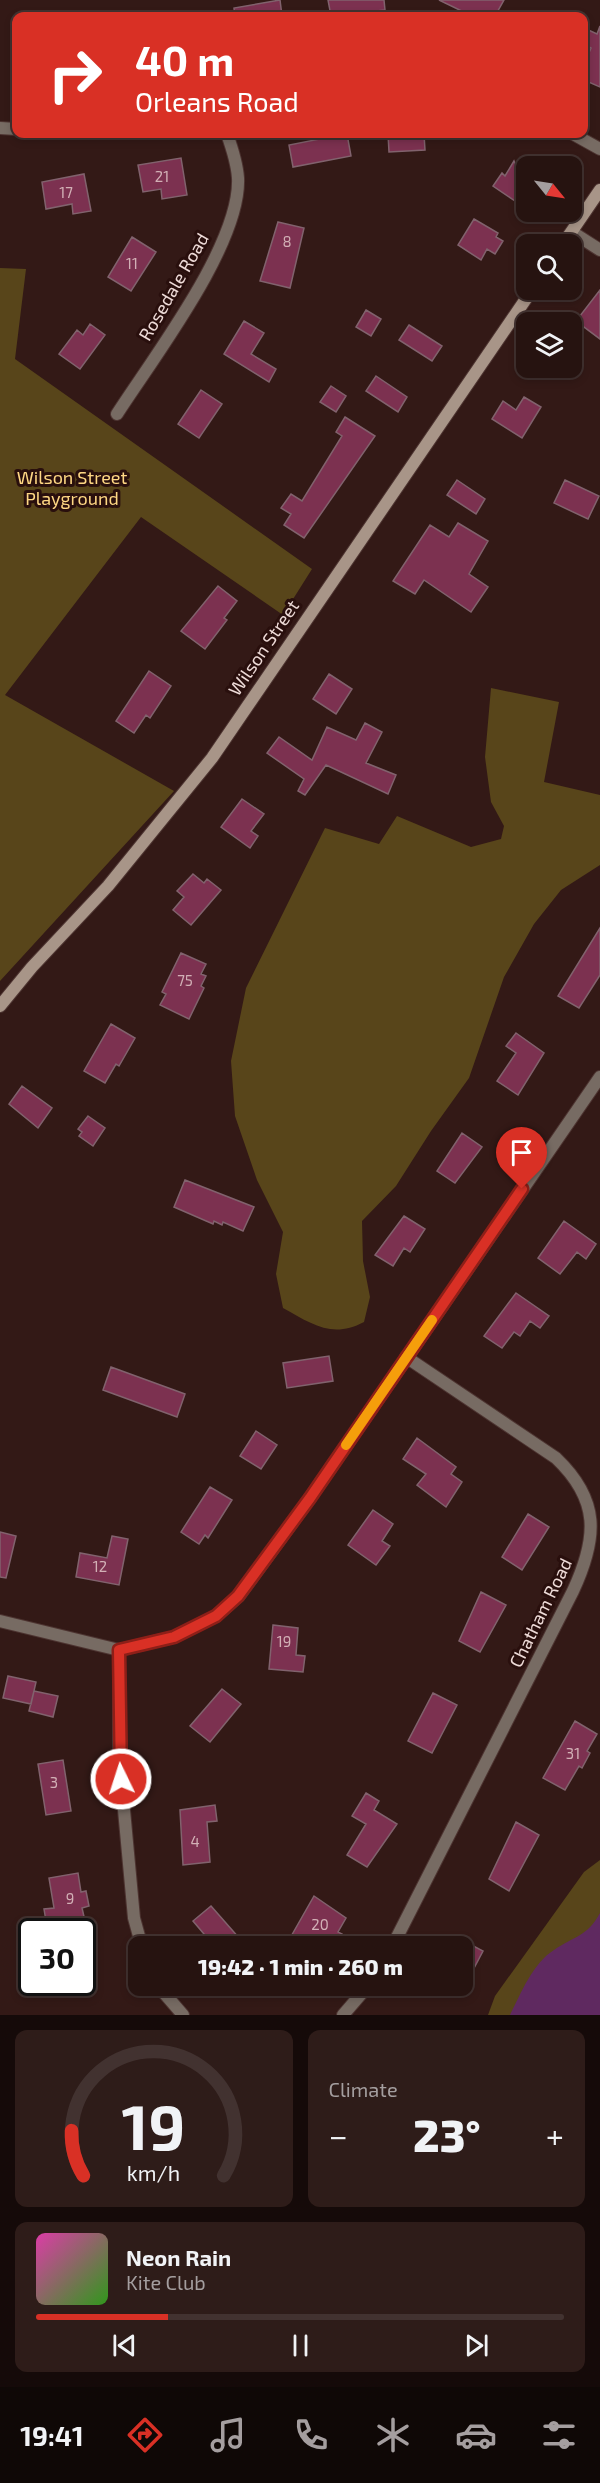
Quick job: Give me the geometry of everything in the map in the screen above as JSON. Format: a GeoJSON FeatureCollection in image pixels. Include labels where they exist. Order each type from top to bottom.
{"type":"FeatureCollection","features":[{"type":"Feature","properties":{"kind":"street","name":"Rosedale Road"},"geometry":{"type":"LineString","coordinates":[[117,414],[196,290],[227,229],[235,208],[238,179],[228,138]]}},
{"type":"Feature","properties":{"kind":"street"},"geometry":{"type":"LineString","coordinates":[[581,138],[600,148]]}},
{"type":"Feature","properties":{"kind":"street"},"geometry":{"type":"LineString","coordinates":[[600,190],[572,232],[600,250]]}},
{"type":"Feature","properties":{"kind":"street","name":"Wilson Street"},"geometry":{"type":"LineString","coordinates":[[0,1006],[32,967],[116,878],[212,758],[525,300]]}},
{"type":"Feature","properties":{"kind":"street"},"geometry":{"type":"LineString","coordinates":[[0,1621],[119,1650],[174,1637],[216,1616],[238,1596],[310,1498],[600,1077]]}},
{"type":"Feature","properties":{"kind":"street","name":"Chatham Road"},"geometry":{"type":"LineString","coordinates":[[398,1936],[573,1591],[590,1555],[594,1529],[589,1501],[576,1475],[556,1458],[406,1357]]}},
{"type":"Feature","properties":{"kind":"street"},"geometry":{"type":"LineString","coordinates":[[119,1650],[119,1756],[134,1918],[139,1936]]}},
{"type":"Feature","properties":{"kind":"street"},"geometry":{"type":"LineString","coordinates":[[167,1996],[183,2015]]}},
{"type":"Feature","properties":{"kind":"street"},"geometry":{"type":"LineString","coordinates":[[343,2015],[359,1996]]}},
{"type":"Feature","properties":{"kind":"green space","name":"Wilson Street Playground"},"geometry":{"type":"Polygon","coordinates":[[[0,268],[26,269],[15,359],[312,569],[283,615],[141,517],[5,695],[174,791],[0,981],[0,268]]]}},
{"type":"Feature","properties":{"kind":"green space"},"geometry":{"type":"Polygon","coordinates":[[[491,688],[559,702],[544,782],[600,795],[600,865],[561,890],[534,924],[504,977],[469,1078],[431,1131],[396,1186],[362,1221],[363,1261],[370,1297],[364,1322],[342,1329],[322,1327],[283,1308],[276,1274],[283,1232],[257,1180],[235,1116],[231,1061],[246,988],[325,828],[379,844],[397,816],[471,847],[501,839],[504,826],[491,802],[485,757],[491,688]]]}},
{"type":"Feature","properties":{"kind":"green space"},"geometry":{"type":"Polygon","coordinates":[[[600,1860],[600,2015],[488,2015],[495,1996],[584,1872],[600,1860]]]}},
{"type":"Feature","properties":{"kind":"shaded area"},"geometry":{"type":"Polygon","coordinates":[[[600,1913],[600,2015],[510,2015],[528,1979],[540,1963],[554,1950],[585,1932],[600,1913]]]}},
{"type":"Feature","properties":{"kind":"building"},"geometry":{"type":"Polygon","coordinates":[[[280,0],[282,12],[234,12],[234,8],[280,0]]]}},
{"type":"Feature","properties":{"kind":"building"},"geometry":{"type":"Polygon","coordinates":[[[328,0],[384,0],[385,10],[330,12],[328,0]]]}},
{"type":"Feature","properties":{"kind":"building"},"geometry":{"type":"Polygon","coordinates":[[[439,0],[504,0],[497,12],[464,12],[439,0]]]}},
{"type":"Feature","properties":{"kind":"building"},"geometry":{"type":"Polygon","coordinates":[[[600,26],[600,87],[588,82],[588,55],[591,48],[588,46],[588,30],[597,34],[600,26]]]}},
{"type":"Feature","properties":{"kind":"building"},"geometry":{"type":"Polygon","coordinates":[[[348,138],[351,156],[293,167],[289,145],[320,139],[348,138]]]}},
{"type":"Feature","properties":{"kind":"building"},"geometry":{"type":"Polygon","coordinates":[[[388,138],[424,138],[425,150],[389,152],[388,138]]]}},
{"type":"Feature","properties":{"kind":"building"},"geometry":{"type":"Polygon","coordinates":[[[181,158],[187,195],[162,199],[161,189],[143,192],[138,165],[181,158]]]}},
{"type":"Feature","properties":{"kind":"building"},"geometry":{"type":"Polygon","coordinates":[[[514,161],[516,166],[515,201],[493,186],[502,173],[505,176],[514,161]]]}},
{"type":"Feature","properties":{"kind":"building"},"geometry":{"type":"Polygon","coordinates":[[[84,174],[91,211],[73,214],[72,204],[46,209],[42,182],[84,174]]]}},
{"type":"Feature","properties":{"kind":"building"},"geometry":{"type":"Polygon","coordinates":[[[474,219],[498,233],[496,237],[503,241],[495,254],[487,249],[481,260],[458,245],[474,219]]]}},
{"type":"Feature","properties":{"kind":"building"},"geometry":{"type":"Polygon","coordinates":[[[278,222],[304,228],[290,288],[260,281],[278,222]]]}},
{"type":"Feature","properties":{"kind":"building"},"geometry":{"type":"Polygon","coordinates":[[[132,237],[156,252],[131,291],[108,277],[132,237]]]}},
{"type":"Feature","properties":{"kind":"building"},"geometry":{"type":"Polygon","coordinates":[[[600,290],[600,339],[582,326],[582,313],[600,290]]]}},
{"type":"Feature","properties":{"kind":"building"},"geometry":{"type":"Polygon","coordinates":[[[366,310],[381,319],[371,336],[356,327],[366,310]]]}},
{"type":"Feature","properties":{"kind":"building"},"geometry":{"type":"Polygon","coordinates":[[[244,321],[264,333],[251,354],[276,369],[269,382],[224,354],[244,321]]]}},
{"type":"Feature","properties":{"kind":"building"},"geometry":{"type":"Polygon","coordinates":[[[90,324],[105,335],[80,369],[59,354],[77,330],[83,335],[90,324]]]}},
{"type":"Feature","properties":{"kind":"building"},"geometry":{"type":"Polygon","coordinates":[[[409,325],[442,346],[432,361],[399,340],[409,325]]]}},
{"type":"Feature","properties":{"kind":"building"},"geometry":{"type":"Polygon","coordinates":[[[376,376],[407,397],[398,412],[366,391],[376,376]]]}},
{"type":"Feature","properties":{"kind":"building"},"geometry":{"type":"Polygon","coordinates":[[[331,386],[346,396],[336,412],[320,402],[331,386]]]}},
{"type":"Feature","properties":{"kind":"building"},"geometry":{"type":"Polygon","coordinates":[[[201,390],[222,404],[199,438],[178,424],[201,390]]]}},
{"type":"Feature","properties":{"kind":"building"},"geometry":{"type":"Polygon","coordinates":[[[524,397],[541,407],[522,438],[492,419],[503,401],[516,410],[524,397]]]}},
{"type":"Feature","properties":{"kind":"building"},"geometry":{"type":"Polygon","coordinates":[[[345,417],[375,436],[304,538],[284,525],[291,514],[281,508],[291,494],[302,501],[342,436],[336,432],[345,417]]]}},
{"type":"Feature","properties":{"kind":"building"},"geometry":{"type":"Polygon","coordinates":[[[457,480],[485,499],[476,514],[447,495],[457,480]]]}},
{"type":"Feature","properties":{"kind":"building"},"geometry":{"type":"Polygon","coordinates":[[[565,480],[599,496],[588,519],[554,503],[565,480]]]}},
{"type":"Feature","properties":{"kind":"building"},"geometry":{"type":"Polygon","coordinates":[[[458,523],[488,541],[469,574],[488,587],[471,612],[424,580],[415,594],[393,581],[430,525],[449,537],[458,523]]]}},
{"type":"Feature","properties":{"kind":"building"},"geometry":{"type":"Polygon","coordinates":[[[218,586],[237,601],[224,618],[227,620],[205,649],[181,631],[218,586]]]}},
{"type":"Feature","properties":{"kind":"building"},"geometry":{"type":"Polygon","coordinates":[[[149,671],[171,686],[150,718],[146,715],[134,733],[116,721],[149,671]]]}},
{"type":"Feature","properties":{"kind":"building"},"geometry":{"type":"Polygon","coordinates":[[[329,674],[352,689],[336,714],[313,699],[329,674]]]}},
{"type":"Feature","properties":{"kind":"building"},"geometry":{"type":"Polygon","coordinates":[[[365,723],[382,732],[366,763],[396,775],[388,794],[326,765],[305,795],[298,791],[304,779],[267,753],[279,737],[312,760],[327,727],[356,740],[365,723]]]}},
{"type":"Feature","properties":{"kind":"building"},"geometry":{"type":"Polygon","coordinates":[[[242,799],[264,814],[251,831],[258,836],[250,848],[221,827],[242,799]]]}},
{"type":"Feature","properties":{"kind":"building"},"geometry":{"type":"Polygon","coordinates":[[[193,874],[204,883],[207,879],[221,890],[191,925],[173,910],[184,897],[177,891],[193,874]]]}},
{"type":"Feature","properties":{"kind":"building"},"geometry":{"type":"Polygon","coordinates":[[[600,928],[600,975],[579,1008],[558,996],[600,928]]]}},
{"type":"Feature","properties":{"kind":"building"},"geometry":{"type":"Polygon","coordinates":[[[181,953],[206,964],[201,974],[206,976],[201,986],[204,988],[189,1019],[160,1005],[166,994],[162,992],[181,953]]]}},
{"type":"Feature","properties":{"kind":"building"},"geometry":{"type":"Polygon","coordinates":[[[111,1024],[135,1038],[119,1066],[116,1064],[105,1083],[84,1071],[111,1024]]]}},
{"type":"Feature","properties":{"kind":"building"},"geometry":{"type":"Polygon","coordinates":[[[516,1033],[544,1053],[518,1095],[497,1081],[516,1053],[506,1046],[516,1033]]]}},
{"type":"Feature","properties":{"kind":"building"},"geometry":{"type":"Polygon","coordinates":[[[22,1086],[52,1108],[38,1128],[9,1104],[22,1086]]]}},
{"type":"Feature","properties":{"kind":"building"},"geometry":{"type":"Polygon","coordinates":[[[88,1116],[105,1128],[93,1146],[79,1136],[82,1132],[78,1129],[88,1116]]]}},
{"type":"Feature","properties":{"kind":"building"},"geometry":{"type":"Polygon","coordinates":[[[462,1133],[482,1147],[455,1183],[437,1171],[462,1133]]]}},
{"type":"Feature","properties":{"kind":"building"},"geometry":{"type":"Polygon","coordinates":[[[185,1180],[254,1207],[243,1231],[223,1222],[222,1225],[214,1221],[213,1224],[174,1207],[185,1180]]]}},
{"type":"Feature","properties":{"kind":"building"},"geometry":{"type":"Polygon","coordinates":[[[404,1216],[425,1229],[410,1252],[404,1248],[393,1266],[375,1255],[404,1216]]]}},
{"type":"Feature","properties":{"kind":"building"},"geometry":{"type":"Polygon","coordinates":[[[564,1221],[596,1244],[586,1259],[577,1252],[560,1274],[538,1258],[564,1221]]]}},
{"type":"Feature","properties":{"kind":"building"},"geometry":{"type":"Polygon","coordinates":[[[516,1293],[549,1316],[540,1328],[530,1321],[520,1336],[514,1332],[502,1348],[484,1336],[516,1293]]]}},
{"type":"Feature","properties":{"kind":"building"},"geometry":{"type":"Polygon","coordinates":[[[329,1356],[333,1381],[287,1388],[283,1363],[329,1356]]]}},
{"type":"Feature","properties":{"kind":"building"},"geometry":{"type":"Polygon","coordinates":[[[111,1367],[185,1394],[177,1417],[103,1390],[111,1367]]]}},
{"type":"Feature","properties":{"kind":"building"},"geometry":{"type":"Polygon","coordinates":[[[256,1431],[277,1445],[261,1469],[240,1456],[256,1431]]]}},
{"type":"Feature","properties":{"kind":"building"},"geometry":{"type":"Polygon","coordinates":[[[417,1438],[456,1467],[451,1474],[462,1482],[446,1507],[417,1485],[426,1474],[403,1459],[417,1438]]]}},
{"type":"Feature","properties":{"kind":"building"},"geometry":{"type":"Polygon","coordinates":[[[210,1487],[232,1500],[208,1538],[205,1535],[199,1544],[181,1532],[210,1487]]]}},
{"type":"Feature","properties":{"kind":"building"},"geometry":{"type":"Polygon","coordinates":[[[373,1510],[393,1524],[382,1541],[390,1546],[376,1565],[348,1545],[373,1510]]]}},
{"type":"Feature","properties":{"kind":"building"},"geometry":{"type":"Polygon","coordinates":[[[528,1514],[549,1527],[522,1570],[502,1557],[528,1514]]]}},
{"type":"Feature","properties":{"kind":"building"},"geometry":{"type":"Polygon","coordinates":[[[0,1532],[16,1536],[6,1578],[0,1577],[0,1532]]]}},
{"type":"Feature","properties":{"kind":"building"},"geometry":{"type":"Polygon","coordinates":[[[112,1536],[128,1539],[119,1585],[76,1577],[80,1553],[107,1558],[112,1536]]]}},
{"type":"Feature","properties":{"kind":"building"},"geometry":{"type":"Polygon","coordinates":[[[481,1592],[506,1605],[480,1652],[459,1641],[481,1592]]]}},
{"type":"Feature","properties":{"kind":"building"},"geometry":{"type":"Polygon","coordinates":[[[273,1625],[298,1628],[296,1655],[305,1656],[303,1672],[269,1669],[273,1625]]]}},
{"type":"Feature","properties":{"kind":"building"},"geometry":{"type":"Polygon","coordinates":[[[8,1676],[36,1682],[31,1704],[3,1698],[8,1676]]]}},
{"type":"Feature","properties":{"kind":"building"},"geometry":{"type":"Polygon","coordinates":[[[222,1689],[241,1704],[210,1742],[190,1726],[222,1689]]]}},
{"type":"Feature","properties":{"kind":"building"},"geometry":{"type":"Polygon","coordinates":[[[34,1691],[58,1696],[53,1717],[29,1711],[34,1691]]]}},
{"type":"Feature","properties":{"kind":"building"},"geometry":{"type":"Polygon","coordinates":[[[433,1693],[457,1705],[432,1753],[408,1741],[433,1693]]]}},
{"type":"Feature","properties":{"kind":"building"},"geometry":{"type":"Polygon","coordinates":[[[575,1721],[597,1734],[587,1751],[590,1753],[582,1768],[579,1766],[565,1790],[543,1778],[575,1721]]]}},
{"type":"Feature","properties":{"kind":"building"},"geometry":{"type":"Polygon","coordinates":[[[63,1760],[71,1811],[46,1815],[38,1764],[63,1760]]]}},
{"type":"Feature","properties":{"kind":"building"},"geometry":{"type":"Polygon","coordinates":[[[366,1793],[379,1801],[374,1810],[397,1824],[367,1867],[347,1855],[366,1824],[352,1816],[366,1793]]]}},
{"type":"Feature","properties":{"kind":"building"},"geometry":{"type":"Polygon","coordinates":[[[215,1805],[217,1821],[207,1822],[210,1862],[183,1865],[180,1810],[215,1805]]]}},
{"type":"Feature","properties":{"kind":"building"},"geometry":{"type":"Polygon","coordinates":[[[516,1822],[539,1835],[509,1891],[489,1879],[516,1822]]]}},
{"type":"Feature","properties":{"kind":"building"},"geometry":{"type":"Polygon","coordinates":[[[78,1873],[81,1892],[86,1891],[89,1906],[82,1908],[84,1918],[46,1918],[44,1909],[54,1908],[49,1878],[78,1873]]]}},
{"type":"Feature","properties":{"kind":"building"},"geometry":{"type":"Polygon","coordinates":[[[314,1896],[346,1918],[338,1932],[342,1934],[341,1936],[291,1936],[314,1896]]]}},
{"type":"Feature","properties":{"kind":"building"},"geometry":{"type":"Polygon","coordinates":[[[211,1906],[237,1936],[206,1936],[193,1921],[211,1906]]]}},
{"type":"Feature","properties":{"kind":"building"},"geometry":{"type":"Polygon","coordinates":[[[473,1946],[483,1951],[473,1970],[473,1946]]]}},
{"type":"Feature","properties":{"kind":"slow traffic"},"geometry":{"type":"LineString","coordinates":[[346,1445],[432,1320]]}},
{"type":"Feature","properties":{"kind":"route"},"geometry":{"type":"LineString","coordinates":[[121,1779],[119,1650],[174,1637],[216,1616],[238,1596],[310,1498],[522,1189]]}}]}
